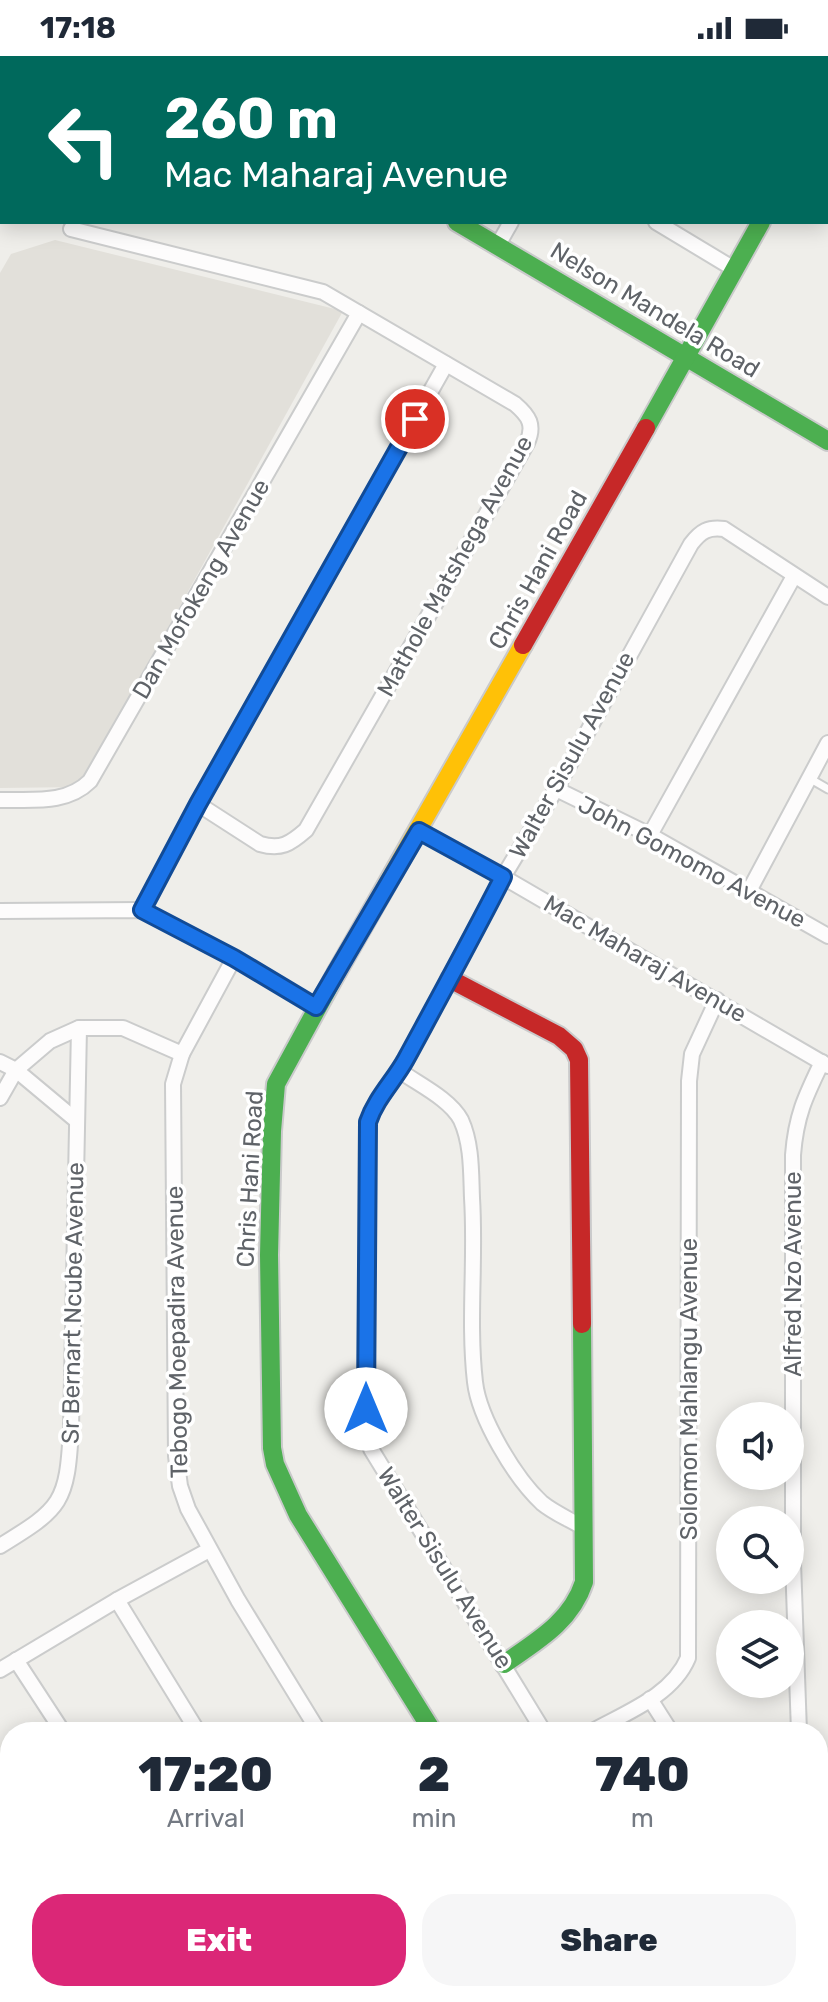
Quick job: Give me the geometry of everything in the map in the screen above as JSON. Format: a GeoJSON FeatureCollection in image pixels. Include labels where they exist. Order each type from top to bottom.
{"type":"FeatureCollection","features":[{"type":"Feature","properties":{"kind":"street","name":"Nelson Mandela Road"},"geometry":{"type":"LineString","coordinates":[[461,224],[828,441]]}},
{"type":"Feature","properties":{"kind":"street"},"geometry":{"type":"LineString","coordinates":[[498,245],[510,224]]}},
{"type":"Feature","properties":{"kind":"street"},"geometry":{"type":"LineString","coordinates":[[659,224],[734,269]]}},
{"type":"Feature","properties":{"kind":"street","name":"Chris Hani Road"},"geometry":{"type":"LineString","coordinates":[[427,1722],[298,1515],[275,1464],[272,1448],[269,1255],[276,1084],[316,1007],[419,831],[760,224]]}},
{"type":"Feature","properties":{"kind":"street","name":"Mathole Matshega Avenue"},"geometry":{"type":"LineString","coordinates":[[71,229],[323,292],[524,412],[531,426],[527,443],[306,830],[293,842],[282,847],[270,847],[260,844],[198,804]]}},
{"type":"Feature","properties":{"kind":"street","name":"Dan Mofokeng Avenue"},"geometry":{"type":"LineString","coordinates":[[0,800],[67,797],[80,791],[90,781],[359,313]]}},
{"type":"Feature","properties":{"kind":"street"},"geometry":{"type":"LineString","coordinates":[[142,910],[198,804],[446,364]]}},
{"type":"Feature","properties":{"kind":"street","name":"Walter Sisulu Avenue"},"geometry":{"type":"LineString","coordinates":[[538,1722],[424,1538],[369,1441],[366,1409],[367,1133],[373,1108],[400,1071],[503,877],[556,789],[691,544],[706,529],[724,529],[794,576]]}},
{"type":"Feature","properties":{"kind":"street"},"geometry":{"type":"LineString","coordinates":[[650,835],[794,576],[828,597]]}},
{"type":"Feature","properties":{"kind":"street"},"geometry":{"type":"LineString","coordinates":[[749,891],[828,743]]}},
{"type":"Feature","properties":{"kind":"street","name":"John Gomomo Avenue"},"geometry":{"type":"LineString","coordinates":[[556,789],[650,835],[828,936]]}},
{"type":"Feature","properties":{"kind":"street","name":"Mac Maharaj Avenue"},"geometry":{"type":"LineString","coordinates":[[419,831],[825,1064]]}},
{"type":"Feature","properties":{"kind":"street"},"geometry":{"type":"LineString","coordinates":[[0,911],[142,910],[234,958],[316,1007]]}},
{"type":"Feature","properties":{"kind":"street","name":"Tebogo Moepadira Avenue"},"geometry":{"type":"LineString","coordinates":[[234,958],[182,1054],[173,1094],[176,1456],[183,1496],[209,1550],[313,1722]]}},
{"type":"Feature","properties":{"kind":"street"},"geometry":{"type":"LineString","coordinates":[[450,979],[559,1036],[574,1049],[579,1060],[584,1582],[576,1606],[565,1619],[504,1664]]}},
{"type":"Feature","properties":{"kind":"street","name":"Solomon Mahlangu Avenue"},"geometry":{"type":"LineString","coordinates":[[609,1722],[650,1699],[676,1678],[685,1666],[690,1648],[689,1081],[692,1054],[717,1000]]}},
{"type":"Feature","properties":{"kind":"street"},"geometry":{"type":"LineString","coordinates":[[0,1098],[16,1070],[50,1041],[79,1028],[123,1028],[182,1054]]}},
{"type":"Feature","properties":{"kind":"street","name":"Sr Bernart Ncube Avenue"},"geometry":{"type":"LineString","coordinates":[[0,1546],[49,1513],[66,1483],[71,1429],[79,1028]]}},
{"type":"Feature","properties":{"kind":"street"},"geometry":{"type":"LineString","coordinates":[[0,1062],[16,1070],[77,1121]]}},
{"type":"Feature","properties":{"kind":"street","name":"Alfred Nzo Avenue"},"geometry":{"type":"LineString","coordinates":[[799,1722],[793,1562],[793,1155],[801,1104],[825,1064]]}},
{"type":"Feature","properties":{"kind":"street"},"geometry":{"type":"LineString","coordinates":[[400,1071],[455,1111],[464,1130],[469,1152],[474,1219],[475,1383],[482,1410],[509,1461],[526,1485],[543,1504],[584,1528]]}},
{"type":"Feature","properties":{"kind":"street"},"geometry":{"type":"LineString","coordinates":[[0,1670],[117,1600],[209,1550]]}},
{"type":"Feature","properties":{"kind":"street"},"geometry":{"type":"LineString","coordinates":[[117,1600],[192,1722]]}},
{"type":"Feature","properties":{"kind":"street"},"geometry":{"type":"LineString","coordinates":[[16,1660],[56,1722]]}},
{"type":"Feature","properties":{"kind":"street"},"geometry":{"type":"LineString","coordinates":[[650,1699],[665,1722]]}},
{"type":"Feature","properties":{"kind":"lane"},"geometry":{"type":"LineString","coordinates":[[809,778],[828,789]]}},
{"type":"Feature","properties":{"kind":"shaded area"},"geometry":{"type":"Polygon","coordinates":[[[55,240],[343,311],[80,787],[0,788],[0,273],[11,254],[55,240]]]}},
{"type":"Feature","properties":{"kind":"traffic: fast"},"geometry":{"type":"LineString","coordinates":[[460,224],[828,441]]}},
{"type":"Feature","properties":{"kind":"traffic: fast"},"geometry":{"type":"LineString","coordinates":[[646,428],[760,224]]}},
{"type":"Feature","properties":{"kind":"traffic: fast"},"geometry":{"type":"LineString","coordinates":[[337,972],[276,1084],[269,1255],[272,1448],[275,1464],[298,1515],[427,1722]]}},
{"type":"Feature","properties":{"kind":"traffic: fast"},"geometry":{"type":"LineString","coordinates":[[504,1664],[562,1619],[584,1582],[582,1324]]}},
{"type":"Feature","properties":{"kind":"traffic: slow"},"geometry":{"type":"LineString","coordinates":[[337,972],[523,645]]}},
{"type":"Feature","properties":{"kind":"traffic: jam"},"geometry":{"type":"LineString","coordinates":[[523,645],[646,428]]}},
{"type":"Feature","properties":{"kind":"traffic: jam"},"geometry":{"type":"LineString","coordinates":[[450,979],[559,1036],[574,1049],[579,1060],[582,1324]]}},
{"type":"Feature","properties":{"kind":"route"},"geometry":{"type":"LineString","coordinates":[[366,1409],[368,1122],[373,1108],[400,1071],[503,877],[419,831],[316,1007],[234,958],[142,910],[198,804],[415,419]]}}]}
